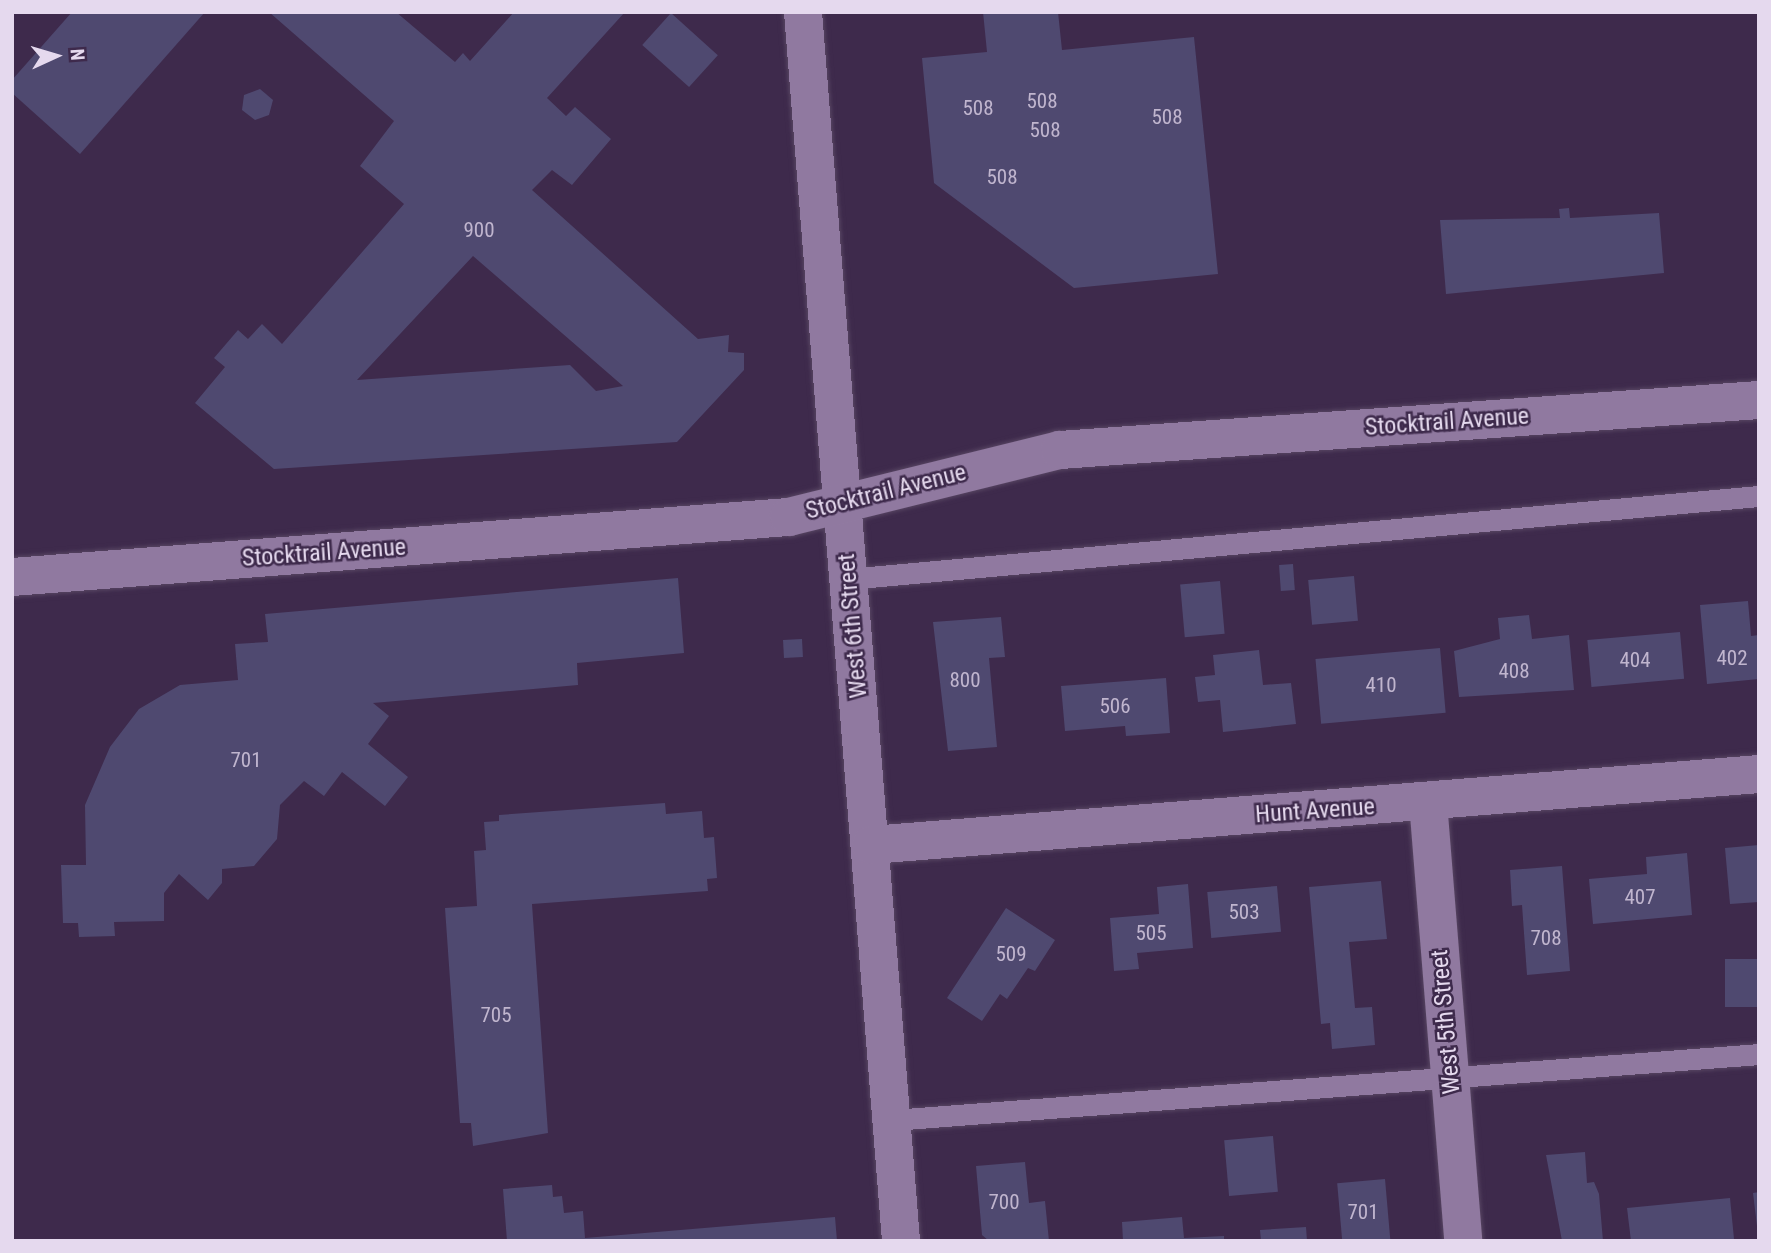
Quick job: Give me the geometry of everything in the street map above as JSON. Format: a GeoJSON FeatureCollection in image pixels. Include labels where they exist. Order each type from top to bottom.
{"type":"FeatureCollection","features":[{"type":"Feature","properties":{"kind":"street","name":"West 6th Street"},"geometry":{"type":"LineString","coordinates":[[803,12],[901,1241]]}},
{"type":"Feature","properties":{"kind":"street","name":"Stocktrail Avenue"},"geometry":{"type":"LineString","coordinates":[[12,577],[789,517],[1060,450],[1759,400]]}},
{"type":"Feature","properties":{"kind":"street","name":"Hunt Avenue"},"geometry":{"type":"LineString","coordinates":[[871,845],[1428,803],[1759,774]]}},
{"type":"Feature","properties":{"kind":"street","name":"West 5th Street"},"geometry":{"type":"LineString","coordinates":[[1428,803],[1463,1241]]}},
{"type":"Feature","properties":{"kind":"lane"},"geometry":{"type":"LineString","coordinates":[[848,579],[1759,496]]}},
{"type":"Feature","properties":{"kind":"lane"},"geometry":{"type":"LineString","coordinates":[[892,1121],[1450,1075],[1759,1054]]}},
{"type":"Feature","properties":{"kind":"building"},"geometry":{"type":"Polygon","coordinates":[[[72,12],[205,12],[80,154],[12,93],[12,80],[72,12]]]}},
{"type":"Feature","properties":{"kind":"building"},"geometry":{"type":"Polygon","coordinates":[[[269,12],[396,12],[455,62],[463,53],[470,61],[514,12],[625,12],[547,98],[566,116],[575,107],[611,139],[572,185],[552,170],[532,190],[698,339],[729,335],[728,352],[744,353],[744,370],[677,442],[274,469],[195,403],[225,367],[214,358],[238,330],[248,339],[262,324],[282,344],[404,204],[360,166],[394,121],[269,12]],[[473,256],[357,380],[570,365],[596,391],[623,386],[473,256]]]}},
{"type":"Feature","properties":{"kind":"building"},"geometry":{"type":"Polygon","coordinates":[[[983,12],[1058,12],[1062,50],[1194,37],[1218,274],[1074,288],[934,183],[922,58],[987,52],[983,12]]]}},
{"type":"Feature","properties":{"kind":"building"},"geometry":{"type":"Polygon","coordinates":[[[671,13],[718,55],[689,87],[642,45],[671,13]]]}},
{"type":"Feature","properties":{"kind":"building"},"geometry":{"type":"Polygon","coordinates":[[[260,89],[273,100],[269,115],[255,120],[242,110],[244,95],[260,89]]]}},
{"type":"Feature","properties":{"kind":"building"},"geometry":{"type":"Polygon","coordinates":[[[1569,208],[1570,218],[1659,213],[1664,273],[1446,294],[1440,220],[1560,218],[1559,209],[1569,208]]]}},
{"type":"Feature","properties":{"kind":"building"},"geometry":{"type":"Polygon","coordinates":[[[1293,564],[1295,590],[1281,591],[1279,565],[1293,564]]]}},
{"type":"Feature","properties":{"kind":"building"},"geometry":{"type":"Polygon","coordinates":[[[1354,576],[1358,621],[1312,625],[1308,580],[1354,576]]]}},
{"type":"Feature","properties":{"kind":"building"},"geometry":{"type":"Polygon","coordinates":[[[678,578],[684,653],[577,663],[578,685],[373,703],[389,716],[368,744],[408,777],[385,806],[342,772],[324,796],[304,781],[280,805],[277,839],[254,866],[222,869],[222,883],[208,900],[179,874],[164,893],[164,921],[114,922],[115,936],[79,937],[78,923],[63,923],[61,865],[86,865],[85,805],[110,747],[139,709],[180,685],[238,680],[235,644],[268,642],[265,614],[678,578]]]}},
{"type":"Feature","properties":{"kind":"building"},"geometry":{"type":"Polygon","coordinates":[[[1220,581],[1225,634],[1185,637],[1180,584],[1220,581]]]}},
{"type":"Feature","properties":{"kind":"building"},"geometry":{"type":"Polygon","coordinates":[[[1748,601],[1751,636],[1759,635],[1759,679],[1707,684],[1700,605],[1748,601]]]}},
{"type":"Feature","properties":{"kind":"building"},"geometry":{"type":"Polygon","coordinates":[[[1529,615],[1532,639],[1569,635],[1574,690],[1459,697],[1454,651],[1500,639],[1498,618],[1529,615]]]}},
{"type":"Feature","properties":{"kind":"building"},"geometry":{"type":"Polygon","coordinates":[[[1001,617],[1005,657],[989,658],[997,747],[948,751],[933,622],[1001,617]]]}},
{"type":"Feature","properties":{"kind":"building"},"geometry":{"type":"Polygon","coordinates":[[[1680,632],[1684,679],[1591,687],[1587,640],[1680,632]]]}},
{"type":"Feature","properties":{"kind":"building"},"geometry":{"type":"Polygon","coordinates":[[[802,639],[803,657],[784,658],[783,640],[802,639]]]}},
{"type":"Feature","properties":{"kind":"building"},"geometry":{"type":"Polygon","coordinates":[[[1440,648],[1446,713],[1321,724],[1315,659],[1440,648]]]}},
{"type":"Feature","properties":{"kind":"building"},"geometry":{"type":"Polygon","coordinates":[[[1259,650],[1263,685],[1291,683],[1296,724],[1223,732],[1220,700],[1198,702],[1195,677],[1215,675],[1213,655],[1259,650]]]}},
{"type":"Feature","properties":{"kind":"building"},"geometry":{"type":"Polygon","coordinates":[[[1166,678],[1170,733],[1126,736],[1125,726],[1065,731],[1061,686],[1166,678]]]}},
{"type":"Feature","properties":{"kind":"building"},"geometry":{"type":"Polygon","coordinates":[[[665,803],[666,814],[702,811],[704,838],[714,837],[717,878],[707,879],[708,891],[532,904],[548,1133],[473,1146],[471,1123],[460,1123],[445,908],[477,906],[474,851],[486,850],[484,822],[499,821],[499,815],[665,803]]]}},
{"type":"Feature","properties":{"kind":"building"},"geometry":{"type":"Polygon","coordinates":[[[1759,845],[1759,902],[1730,904],[1725,848],[1759,845]]]}},
{"type":"Feature","properties":{"kind":"building"},"geometry":{"type":"Polygon","coordinates":[[[1687,853],[1692,915],[1593,924],[1589,879],[1647,874],[1646,857],[1687,853]]]}},
{"type":"Feature","properties":{"kind":"building"},"geometry":{"type":"Polygon","coordinates":[[[1562,866],[1570,971],[1527,975],[1522,905],[1512,906],[1510,870],[1562,866]]]}},
{"type":"Feature","properties":{"kind":"building"},"geometry":{"type":"Polygon","coordinates":[[[1381,881],[1387,939],[1349,942],[1355,1008],[1372,1007],[1375,1045],[1332,1049],[1330,1023],[1321,1024],[1309,887],[1381,881]]]}},
{"type":"Feature","properties":{"kind":"building"},"geometry":{"type":"Polygon","coordinates":[[[1188,884],[1193,948],[1137,953],[1139,969],[1114,971],[1110,918],[1159,914],[1157,887],[1188,884]]]}},
{"type":"Feature","properties":{"kind":"building"},"geometry":{"type":"Polygon","coordinates":[[[1277,886],[1281,932],[1211,938],[1207,892],[1277,886]]]}},
{"type":"Feature","properties":{"kind":"building"},"geometry":{"type":"Polygon","coordinates":[[[1006,908],[1055,940],[1035,971],[1028,968],[1007,999],[1000,994],[982,1021],[947,998],[1006,908]]]}},
{"type":"Feature","properties":{"kind":"building"},"geometry":{"type":"Polygon","coordinates":[[[1725,959],[1759,959],[1759,1007],[1725,1007],[1725,959]]]}},
{"type":"Feature","properties":{"kind":"building"},"geometry":{"type":"Polygon","coordinates":[[[1273,1136],[1278,1192],[1229,1196],[1224,1140],[1273,1136]]]}},
{"type":"Feature","properties":{"kind":"building"},"geometry":{"type":"Polygon","coordinates":[[[1585,1152],[1587,1183],[1594,1182],[1599,1194],[1603,1241],[1562,1241],[1546,1155],[1585,1152]]]}},
{"type":"Feature","properties":{"kind":"building"},"geometry":{"type":"Polygon","coordinates":[[[1025,1162],[1029,1203],[1045,1201],[1049,1241],[989,1241],[982,1235],[976,1166],[1025,1162]]]}},
{"type":"Feature","properties":{"kind":"building"},"geometry":{"type":"Polygon","coordinates":[[[1385,1179],[1390,1241],[1342,1241],[1337,1183],[1385,1179]]]}},
{"type":"Feature","properties":{"kind":"building"},"geometry":{"type":"Polygon","coordinates":[[[552,1185],[553,1197],[562,1196],[564,1213],[583,1211],[585,1238],[835,1217],[837,1241],[507,1241],[503,1189],[552,1185]]]}},
{"type":"Feature","properties":{"kind":"building"},"geometry":{"type":"Polygon","coordinates":[[[1759,1192],[1759,1226],[1757,1226],[1753,1193],[1759,1192]]]}},
{"type":"Feature","properties":{"kind":"building"},"geometry":{"type":"Polygon","coordinates":[[[1730,1198],[1734,1239],[1631,1241],[1627,1208],[1730,1198]]]}},
{"type":"Feature","properties":{"kind":"building"},"geometry":{"type":"Polygon","coordinates":[[[1182,1217],[1184,1238],[1224,1236],[1224,1241],[1123,1241],[1122,1222],[1182,1217]]]}},
{"type":"Feature","properties":{"kind":"building"},"geometry":{"type":"Polygon","coordinates":[[[1306,1227],[1307,1241],[1261,1241],[1260,1230],[1306,1227]]]}}]}
